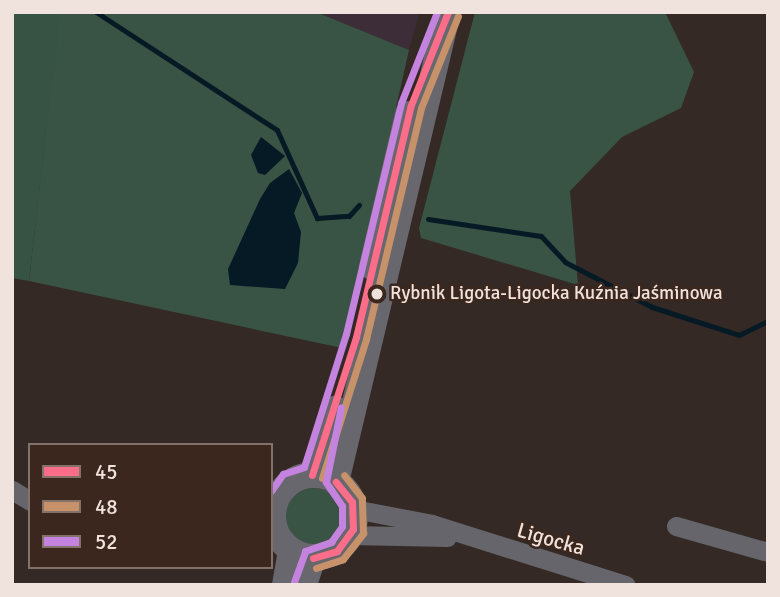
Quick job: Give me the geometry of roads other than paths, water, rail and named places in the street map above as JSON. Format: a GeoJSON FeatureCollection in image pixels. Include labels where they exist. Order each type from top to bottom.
{"type":"FeatureCollection","features":[{"type":"Feature","properties":{"kind":"main road"},"geometry":{"type":"LineString","coordinates":[[288,545],[337,551],[352,522],[324,478],[411,106],[448,12]]}},
{"type":"Feature","properties":{"kind":"main road"},"geometry":{"type":"LineString","coordinates":[[273,506],[284,487],[324,478]]}},
{"type":"Feature","properties":{"kind":"main road"},"geometry":{"type":"LineString","coordinates":[[273,510],[304,585]]}},
{"type":"Feature","properties":{"kind":"main road"},"geometry":{"type":"LineString","coordinates":[[285,585],[288,545]]}},
{"type":"Feature","properties":{"kind":"street"},"geometry":{"type":"LineString","coordinates":[[12,490],[28,500]]}},
{"type":"Feature","properties":{"kind":"street","name":"Ligocka"},"geometry":{"type":"LineString","coordinates":[[352,522],[432,524],[463,537],[626,585]]}},
{"type":"Feature","properties":{"kind":"street"},"geometry":{"type":"LineString","coordinates":[[676,526],[768,552]]}},
{"type":"Feature","properties":{"kind":"water"},"geometry":{"type":"Polygon","coordinates":[[[261,137],[285,156],[265,175],[258,173],[251,155],[261,137]]]}},
{"type":"Feature","properties":{"kind":"water"},"geometry":{"type":"Polygon","coordinates":[[[289,169],[302,193],[294,213],[301,232],[298,263],[285,289],[230,285],[228,269],[260,199],[270,183],[289,169]]]}},
{"type":"Feature","properties":{"kind":"waterway"},"geometry":{"type":"LineString","coordinates":[[96,12],[277,130],[317,218],[349,216],[359,205]]}},
{"type":"Feature","properties":{"kind":"waterway"},"geometry":{"type":"LineString","coordinates":[[428,219],[541,236],[565,262],[652,307],[739,335],[768,321]]}},
{"type":"Feature","properties":{"kind":"place","name":"Rybnik Ligota-Ligocka Kuźnia Jaśminowa"},"geometry":{"type":"Point","coordinates":[377,294]}}]}
